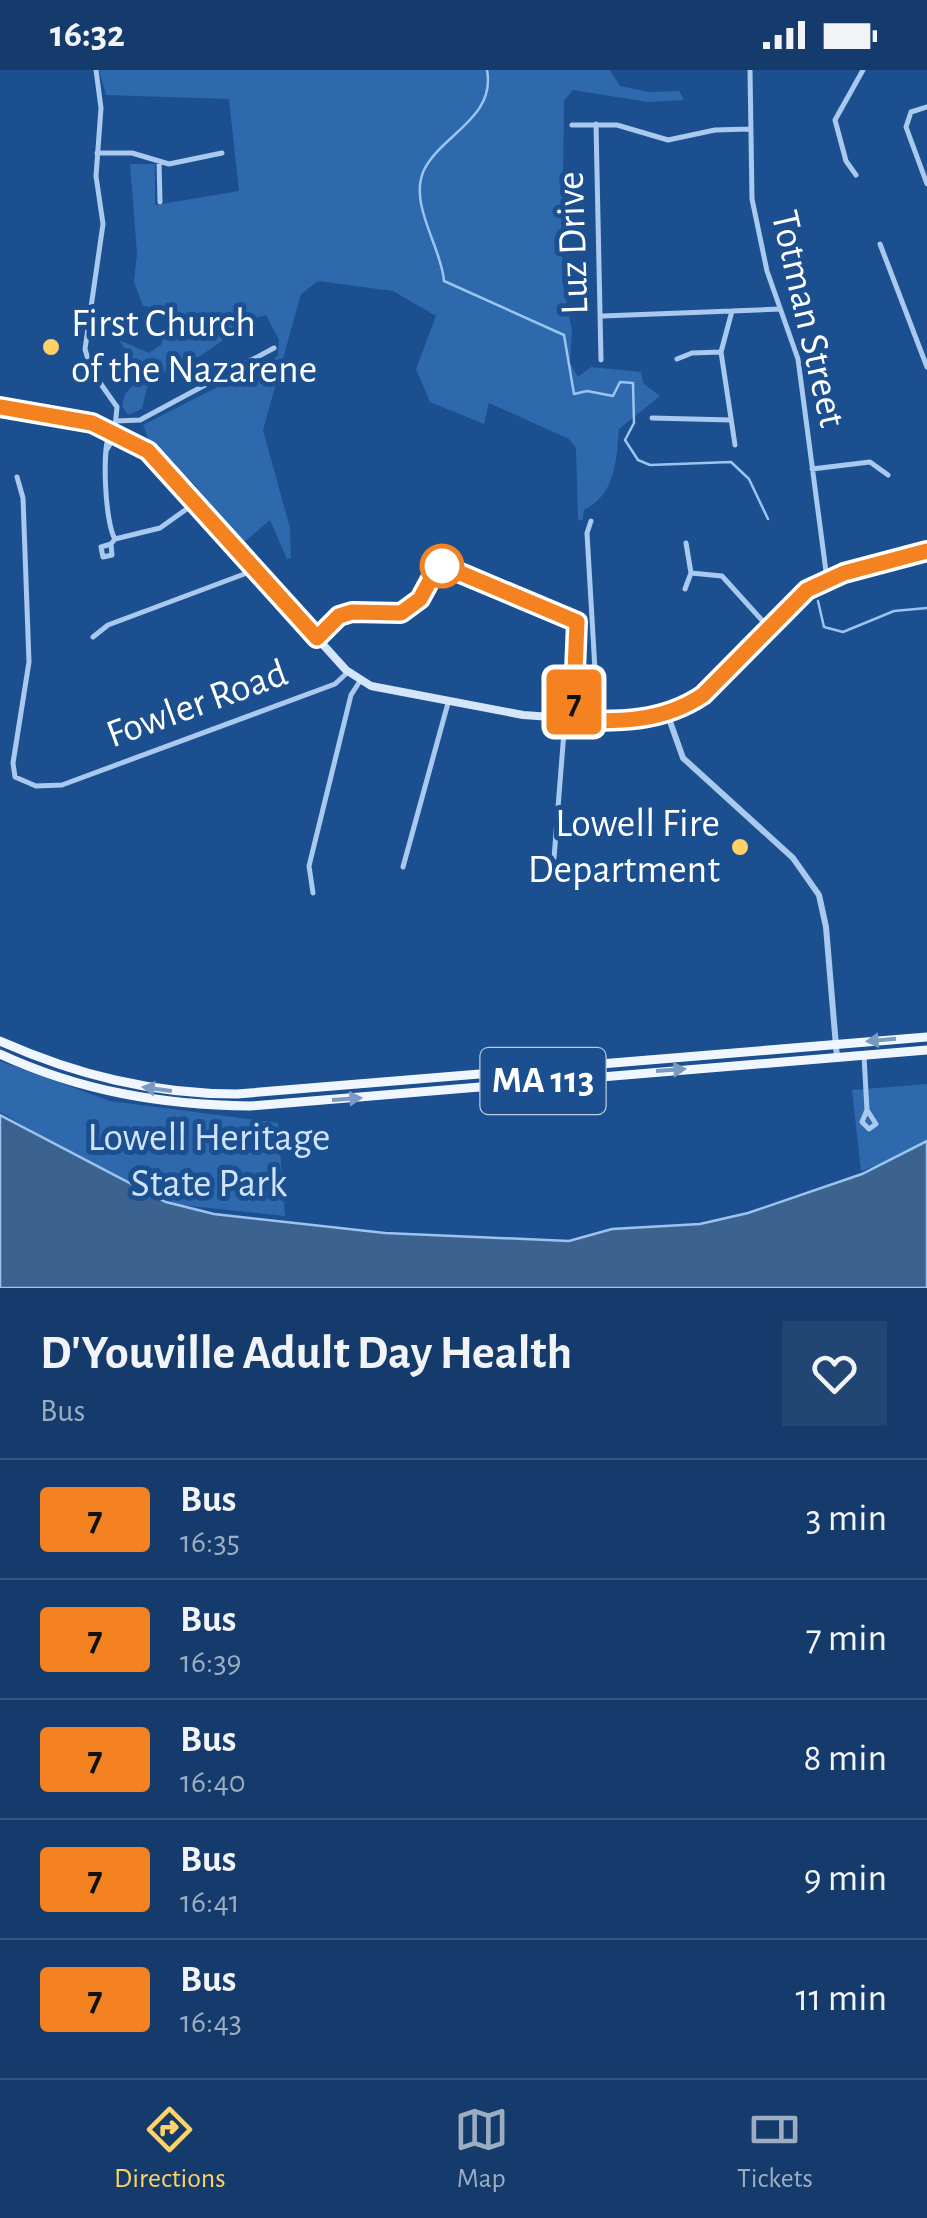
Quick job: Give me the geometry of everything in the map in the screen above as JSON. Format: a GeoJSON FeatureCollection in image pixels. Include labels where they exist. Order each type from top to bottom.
{"type":"FeatureCollection","features":[{"type":"Feature","properties":{"kind":"main road"},"geometry":{"type":"LineString","coordinates":[[0,407],[71,418],[113,432],[155,456],[348,672],[360,681],[448,703],[598,721],[667,713],[703,695],[794,600],[827,579],[927,550]]}},
{"type":"Feature","properties":{"kind":"main road","name":"MA 113"},"geometry":{"type":"LineString","coordinates":[[0,1041],[97,1076],[197,1094],[273,1093],[927,1036]]}},
{"type":"Feature","properties":{"kind":"main road","name":"MA 113"},"geometry":{"type":"LineString","coordinates":[[0,1054],[68,1080],[144,1100],[238,1106],[927,1050]]}},
{"type":"Feature","properties":{"kind":"street"},"geometry":{"type":"LineString","coordinates":[[96,70],[101,108],[97,153],[103,224],[86,349],[91,370],[115,401],[116,421],[106,451],[108,525],[113,542],[160,528],[196,502]]}},
{"type":"Feature","properties":{"kind":"street","name":"Totman Street"},"geometry":{"type":"LineString","coordinates":[[750,70],[756,219],[767,271],[798,359],[827,579]]}},
{"type":"Feature","properties":{"kind":"street"},"geometry":{"type":"LineString","coordinates":[[856,175],[846,160],[834,120],[863,70]]}},
{"type":"Feature","properties":{"kind":"street"},"geometry":{"type":"LineString","coordinates":[[927,106],[908,116],[906,127],[927,184]]}},
{"type":"Feature","properties":{"kind":"street","name":"Luz Drive"},"geometry":{"type":"LineString","coordinates":[[596,124],[604,316],[601,360]]}},
{"type":"Feature","properties":{"kind":"street"},"geometry":{"type":"LineString","coordinates":[[572,125],[621,126],[668,140],[716,130],[751,129]]}},
{"type":"Feature","properties":{"kind":"street"},"geometry":{"type":"LineString","coordinates":[[97,153],[132,153],[184,164],[222,153]]}},
{"type":"Feature","properties":{"kind":"street"},"geometry":{"type":"LineString","coordinates":[[159,161],[160,202]]}},
{"type":"Feature","properties":{"kind":"street"},"geometry":{"type":"LineString","coordinates":[[880,244],[927,367]]}},
{"type":"Feature","properties":{"kind":"street"},"geometry":{"type":"LineString","coordinates":[[604,316],[781,308]]}},
{"type":"Feature","properties":{"kind":"street"},"geometry":{"type":"LineString","coordinates":[[732,310],[720,352],[735,445]]}},
{"type":"Feature","properties":{"kind":"street"},"geometry":{"type":"LineString","coordinates":[[116,421],[140,420],[274,348]]}},
{"type":"Feature","properties":{"kind":"street"},"geometry":{"type":"LineString","coordinates":[[677,359],[692,352],[720,352]]}},
{"type":"Feature","properties":{"kind":"street"},"geometry":{"type":"LineString","coordinates":[[652,418],[731,420]]}},
{"type":"Feature","properties":{"kind":"street"},"geometry":{"type":"LineString","coordinates":[[812,469],[870,462],[888,475]]}},
{"type":"Feature","properties":{"kind":"street","name":"Fowler Road"},"geometry":{"type":"LineString","coordinates":[[17,477],[23,498],[30,662],[15,777],[36,786],[62,785],[321,689],[338,682],[348,672]]}},
{"type":"Feature","properties":{"kind":"street"},"geometry":{"type":"LineString","coordinates":[[591,521],[587,534],[598,721]]}},
{"type":"Feature","properties":{"kind":"street"},"geometry":{"type":"LineString","coordinates":[[685,589],[691,573],[686,542]]}},
{"type":"Feature","properties":{"kind":"street"},"geometry":{"type":"LineString","coordinates":[[93,636],[108,625],[255,570]]}},
{"type":"Feature","properties":{"kind":"street"},"geometry":{"type":"LineString","coordinates":[[691,573],[722,576],[768,627]]}},
{"type":"Feature","properties":{"kind":"street"},"geometry":{"type":"LineString","coordinates":[[313,893],[309,866],[351,695],[360,681]]}},
{"type":"Feature","properties":{"kind":"street"},"geometry":{"type":"LineString","coordinates":[[404,868],[448,703]]}},
{"type":"Feature","properties":{"kind":"street"},"geometry":{"type":"LineString","coordinates":[[667,713],[683,758],[805,870],[819,896],[826,928],[836,1058]]}},
{"type":"Feature","properties":{"kind":"street"},"geometry":{"type":"LineString","coordinates":[[554,858],[565,719]]}},
{"type":"Feature","properties":{"kind":"street"},"geometry":{"type":"LineString","coordinates":[[864,1056],[867,1110]]}},
{"type":"Feature","properties":{"kind":"green space"},"geometry":{"type":"Polygon","coordinates":[[[99,70],[610,70],[620,86],[649,92],[679,91],[684,100],[648,102],[573,90],[564,101],[562,280],[572,330],[570,363],[578,377],[591,367],[641,372],[643,383],[660,396],[619,429],[608,486],[584,510],[582,521],[578,519],[576,448],[569,439],[489,403],[484,424],[430,402],[416,369],[436,316],[393,291],[318,281],[301,294],[263,430],[290,528],[291,558],[287,559],[270,520],[242,544],[194,484],[150,443],[143,425],[278,356],[279,340],[266,315],[200,356],[157,375],[147,388],[142,409],[128,415],[122,406],[125,394],[143,376],[119,340],[149,353],[161,345],[168,310],[143,306],[134,282],[137,254],[130,164],[155,164],[155,205],[239,191],[229,99],[106,95],[99,70]]]}},
{"type":"Feature","properties":{"kind":"green space","name":"Lowell Heritage State Park"},"geometry":{"type":"Polygon","coordinates":[[[0,1061],[110,1101],[278,1123],[285,1216],[182,1205],[137,1191],[0,1112],[0,1061]]]}},
{"type":"Feature","properties":{"kind":"green space"},"geometry":{"type":"Polygon","coordinates":[[[927,1084],[927,1146],[861,1171],[852,1090],[927,1084]]]}},
{"type":"Feature","properties":{"kind":"shaded area"},"geometry":{"type":"Polygon","coordinates":[[[0,1115],[166,1202],[214,1214],[385,1233],[569,1241],[612,1229],[700,1224],[748,1213],[862,1174],[927,1141],[927,1288],[0,1288],[0,1115]]]}},
{"type":"Feature","properties":{"kind":"waterway"},"geometry":{"type":"LineString","coordinates":[[487,70],[488,87],[476,113],[432,157],[420,183],[423,211],[444,281],[564,335],[574,394],[587,391],[613,396],[620,382],[633,383],[634,423],[625,440],[638,460],[650,465],[731,462],[749,479],[768,519]]}},
{"type":"Feature","properties":{"kind":"waterway"},"geometry":{"type":"LineString","coordinates":[[818,601],[824,627],[843,632],[894,611],[927,608]]}},
{"type":"Feature","properties":{"kind":"bus line","name":"7"},"geometry":{"type":"LineString","coordinates":[[0,407],[92,423],[148,451],[317,638],[339,616],[352,612],[401,613],[420,599],[439,564],[577,622],[573,720],[632,720],[686,706],[719,680],[807,590],[844,573],[927,551]]}},
{"type":"Feature","properties":{"kind":"place","name":"First Church of the Nazarene"},"geometry":{"type":"Point","coordinates":[51,347]}},
{"type":"Feature","properties":{"kind":"place","name":"Lowell Fire Department"},"geometry":{"type":"Point","coordinates":[740,847]}}]}
